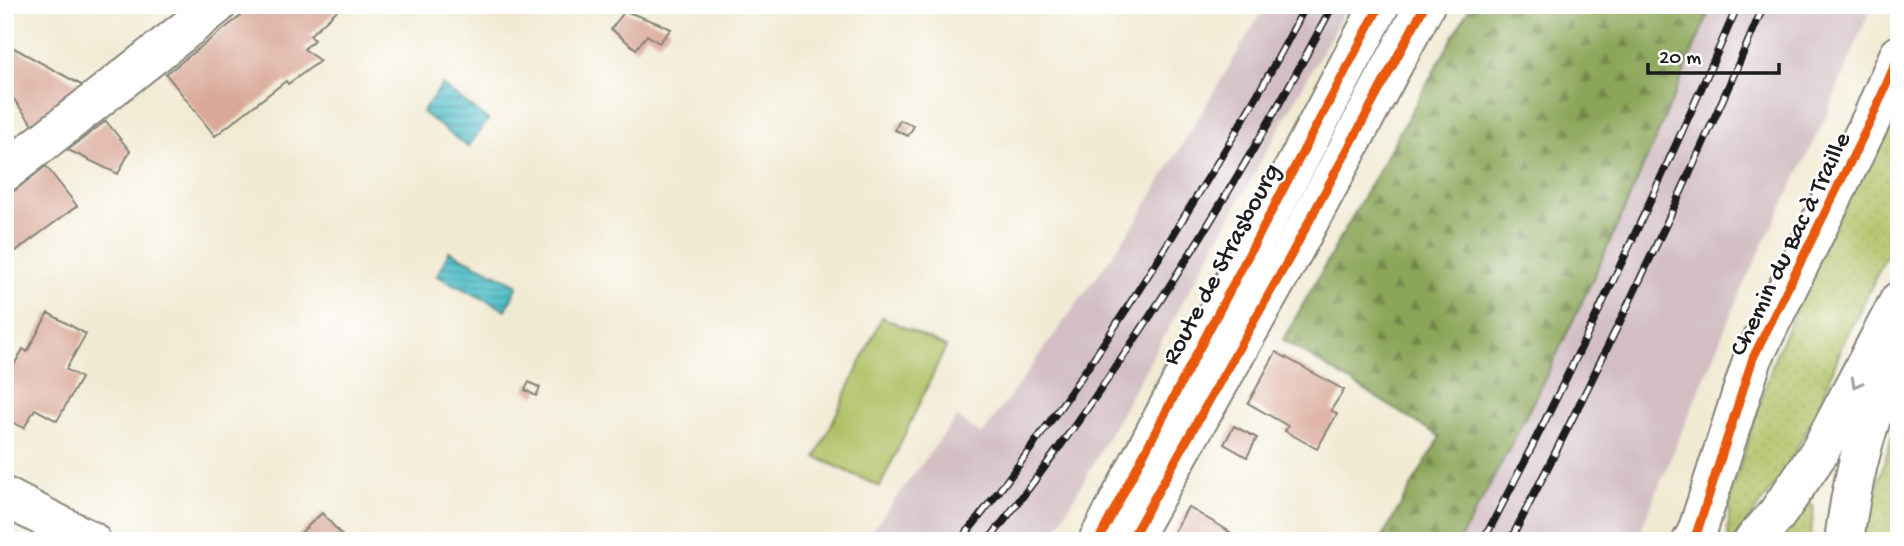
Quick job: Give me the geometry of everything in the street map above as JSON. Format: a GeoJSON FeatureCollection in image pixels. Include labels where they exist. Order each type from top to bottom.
{"type":"FeatureCollection","features":[{"type":"Feature","properties":{"kind":"main road"},"geometry":{"type":"LineString","coordinates":[[5,172],[217,5]]}},
{"type":"Feature","properties":{"kind":"main road","name":"Route de Strasbourg"},"geometry":{"type":"LineString","coordinates":[[1098,541],[1380,5]]}},
{"type":"Feature","properties":{"kind":"main road"},"geometry":{"type":"LineString","coordinates":[[1130,541],[1290,257],[1424,5]]}},
{"type":"Feature","properties":{"kind":"main road","name":"Chemin du Bac à Traille"},"geometry":{"type":"LineString","coordinates":[[1696,538],[1753,358],[1867,130],[1899,55]]}},
{"type":"Feature","properties":{"kind":"main road"},"geometry":{"type":"LineString","coordinates":[[1752,541],[1777,513],[1820,451],[1899,301]]}},
{"type":"Feature","properties":{"kind":"main road"},"geometry":{"type":"LineString","coordinates":[[1844,541],[1850,491],[1861,445],[1899,348]]}},
{"type":"Feature","properties":{"kind":"main road"},"geometry":{"type":"LineString","coordinates":[[5,497],[91,541]]}},
{"type":"Feature","properties":{"kind":"shaded area"},"geometry":{"type":"Polygon","coordinates":[[[1266,5],[1348,5],[1050,541],[864,541],[957,417],[982,435],[1136,222],[1266,5]]]}},
{"type":"Feature","properties":{"kind":"shaded area"},"geometry":{"type":"Polygon","coordinates":[[[1471,5],[1872,5],[1825,119],[1742,288],[1636,541],[1380,541],[1440,437],[1283,340],[1471,5]]]}},
{"type":"Feature","properties":{"kind":"green space"},"geometry":{"type":"Polygon","coordinates":[[[1471,5],[1712,5],[1594,277],[1529,410],[1459,541],[1380,541],[1440,437],[1283,340],[1471,5]]]}},
{"type":"Feature","properties":{"kind":"green space"},"geometry":{"type":"Polygon","coordinates":[[[1899,72],[1899,230],[1842,346],[1819,407],[1785,471],[1732,540],[1728,536],[1730,497],[1775,357],[1899,72]]]}},
{"type":"Feature","properties":{"kind":"green space"},"geometry":{"type":"Polygon","coordinates":[[[882,317],[946,347],[880,487],[816,457],[882,317]]]}},
{"type":"Feature","properties":{"kind":"green space"},"geometry":{"type":"Polygon","coordinates":[[[1899,416],[1899,541],[1862,541],[1862,533],[1899,416]]]}},
{"type":"Feature","properties":{"kind":"green space"},"geometry":{"type":"Polygon","coordinates":[[[1808,502],[1814,507],[1810,541],[1774,541],[1808,502]]]}},
{"type":"Feature","properties":{"kind":"water"},"geometry":{"type":"Polygon","coordinates":[[[442,85],[488,120],[468,147],[422,112],[442,85]]]}},
{"type":"Feature","properties":{"kind":"water"},"geometry":{"type":"Polygon","coordinates":[[[449,251],[518,285],[506,310],[437,276],[449,251]]]}},
{"type":"Feature","properties":{"kind":"building"},"geometry":{"type":"Polygon","coordinates":[[[255,5],[343,5],[310,35],[314,40],[304,49],[320,61],[288,84],[286,81],[215,136],[166,74],[255,5]]]}},
{"type":"Feature","properties":{"kind":"building"},"geometry":{"type":"Polygon","coordinates":[[[625,11],[671,29],[659,43],[647,35],[636,49],[611,29],[625,11]]]}},
{"type":"Feature","properties":{"kind":"building"},"geometry":{"type":"Polygon","coordinates":[[[5,43],[85,87],[34,126],[5,88],[5,43]]]}},
{"type":"Feature","properties":{"kind":"building"},"geometry":{"type":"Polygon","coordinates":[[[900,120],[914,126],[908,136],[895,130],[900,120]]]}},
{"type":"Feature","properties":{"kind":"building"},"geometry":{"type":"Polygon","coordinates":[[[106,121],[130,151],[118,174],[68,150],[106,121]]]}},
{"type":"Feature","properties":{"kind":"building"},"geometry":{"type":"Polygon","coordinates":[[[46,166],[77,206],[5,259],[5,198],[46,166]]]}},
{"type":"Feature","properties":{"kind":"building"},"geometry":{"type":"Polygon","coordinates":[[[48,313],[86,334],[66,369],[81,378],[57,421],[35,409],[24,428],[5,419],[5,367],[11,370],[23,349],[27,352],[48,313]]]}},
{"type":"Feature","properties":{"kind":"building"},"geometry":{"type":"Polygon","coordinates":[[[1276,352],[1344,390],[1331,410],[1337,414],[1317,449],[1285,431],[1288,426],[1248,403],[1276,352]]]}},
{"type":"Feature","properties":{"kind":"building"},"geometry":{"type":"Polygon","coordinates":[[[529,382],[540,388],[536,396],[525,390],[529,382]]]}},
{"type":"Feature","properties":{"kind":"building"},"geometry":{"type":"Polygon","coordinates":[[[1234,426],[1257,438],[1247,457],[1224,444],[1234,426]]]}},
{"type":"Feature","properties":{"kind":"building"},"geometry":{"type":"Polygon","coordinates":[[[1188,507],[1230,532],[1226,541],[1169,541],[1188,507]]]}},
{"type":"Feature","properties":{"kind":"building"},"geometry":{"type":"Polygon","coordinates":[[[322,513],[347,541],[292,541],[322,513]]]}},
{"type":"Feature","properties":{"kind":"railway"},"geometry":{"type":"LineString","coordinates":[[960,541],[1049,423],[1132,301],[1232,139],[1306,5]]}},
{"type":"Feature","properties":{"kind":"railway"},"geometry":{"type":"LineString","coordinates":[[988,541],[1084,413],[1173,281],[1256,145],[1333,5]]}},
{"type":"Feature","properties":{"kind":"railway"},"geometry":{"type":"LineString","coordinates":[[1483,541],[1616,275],[1738,5]]}},
{"type":"Feature","properties":{"kind":"railway"},"geometry":{"type":"LineString","coordinates":[[1510,541],[1642,276],[1764,5]]}},
{"type":"Feature","properties":{"kind":"cycle path"},"geometry":{"type":"LineString","coordinates":[[1098,541],[1380,5]]}},
{"type":"Feature","properties":{"kind":"cycle path"},"geometry":{"type":"LineString","coordinates":[[1130,541],[1290,257],[1425,5]]}},
{"type":"Feature","properties":{"kind":"cycle path"},"geometry":{"type":"LineString","coordinates":[[1692,541],[1753,358],[1872,118],[1899,55]]}}]}
